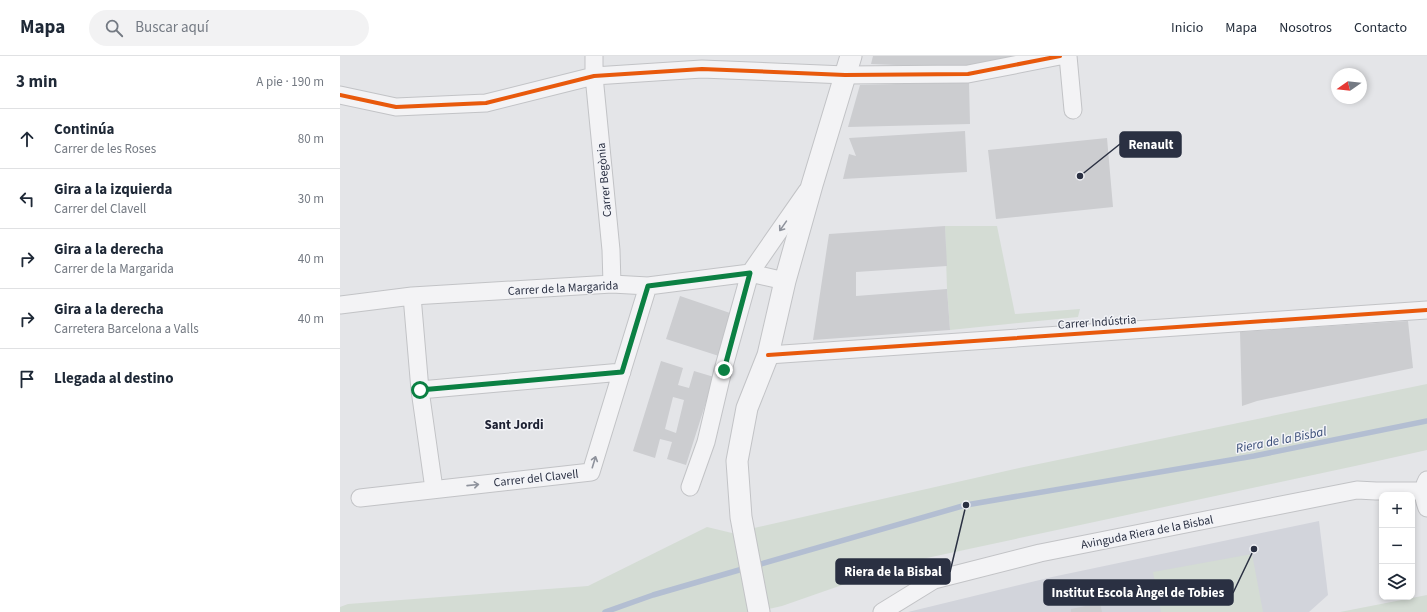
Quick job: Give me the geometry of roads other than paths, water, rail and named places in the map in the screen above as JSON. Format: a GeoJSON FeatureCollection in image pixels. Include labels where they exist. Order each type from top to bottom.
{"type":"FeatureCollection","features":[{"type":"Feature","properties":{"kind":"street","name":"Carrer Begònia"},"geometry":{"type":"LineString","coordinates":[[594,56],[594,76],[611,250],[612,284]]}},
{"type":"Feature","properties":{"kind":"street"},"geometry":{"type":"LineString","coordinates":[[340,95],[396,107],[486,104],[594,76],[702,69],[848,65],[968,74],[1060,56]]}},
{"type":"Feature","properties":{"kind":"street"},"geometry":{"type":"LineString","coordinates":[[1068,56],[1073,110]]}},
{"type":"Feature","properties":{"kind":"street"},"geometry":{"type":"LineString","coordinates":[[758,608],[741,516],[737,462],[747,408],[768,355],[785,281],[848,65]]}},
{"type":"Feature","properties":{"kind":"street"},"geometry":{"type":"LineString","coordinates":[[690,487],[706,442],[750,273],[813,183]]}},
{"type":"Feature","properties":{"kind":"street","name":"Carrer de la Margarida"},"geometry":{"type":"LineString","coordinates":[[340,305],[412,296],[612,284],[648,286],[750,273],[785,281]]}},
{"type":"Feature","properties":{"kind":"street","name":"Carrer del Clavell"},"geometry":{"type":"LineString","coordinates":[[360,498],[591,472],[648,286]]}},
{"type":"Feature","properties":{"kind":"street"},"geometry":{"type":"LineString","coordinates":[[412,296],[420,390],[434,489]]}},
{"type":"Feature","properties":{"kind":"street","name":"Carrer Indústria"},"geometry":{"type":"LineString","coordinates":[[768,355],[1427,310]]}},
{"type":"Feature","properties":{"kind":"street"},"geometry":{"type":"LineString","coordinates":[[420,390],[622,372]]}},
{"type":"Feature","properties":{"kind":"street","name":"Avinguda Riera de la Bisbal"},"geometry":{"type":"LineString","coordinates":[[882,612],[934,580],[1040,553],[1357,490],[1426,493]]}},
{"type":"Feature","properties":{"kind":"waterway","name":"Riera de la Bisbal"},"geometry":{"type":"LineString","coordinates":[[754,566],[966,505],[1254,456],[1427,421]]}},
{"type":"Feature","properties":{"kind":"waterway","name":"Riera de la Bisbal"},"geometry":{"type":"LineString","coordinates":[[605,612],[653,595],[746,568]]}},
{"type":"Feature","properties":{"kind":"place","name":"Renault"},"geometry":{"type":"Point","coordinates":[1080,176]}},
{"type":"Feature","properties":{"kind":"place","name":"Riera de la Bisbal"},"geometry":{"type":"Point","coordinates":[966,505]}},
{"type":"Feature","properties":{"kind":"place","name":"Institut Escola Àngel de Tobies"},"geometry":{"type":"Point","coordinates":[1254,549]}},
{"type":"Feature","properties":{"kind":"district","name":"Sant Jordi"},"geometry":{"type":"Point","coordinates":[514,424]}}]}
